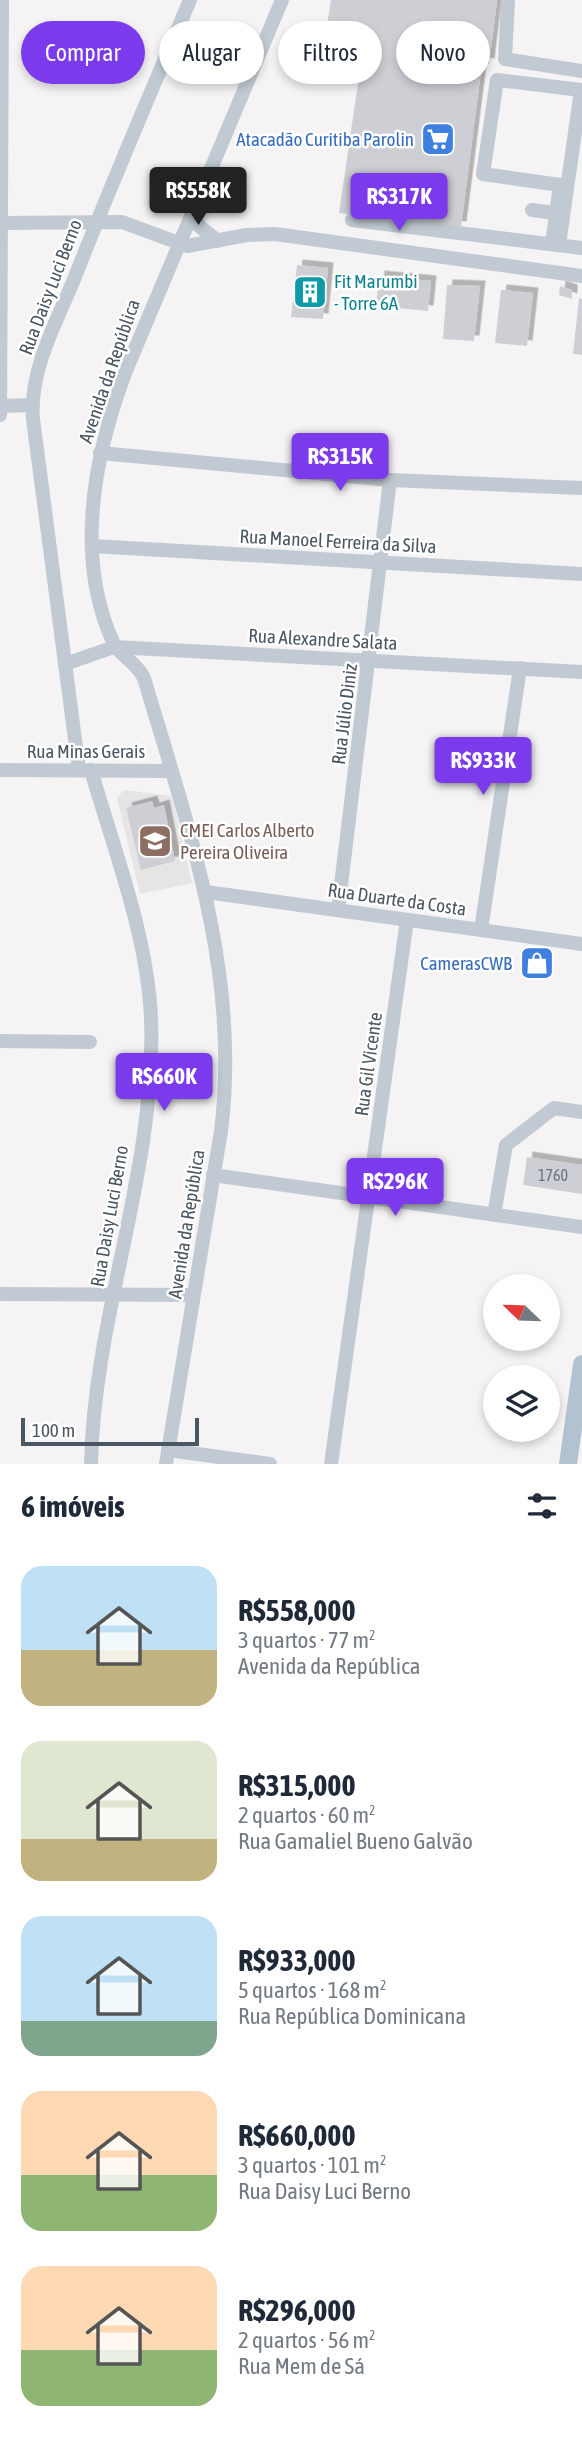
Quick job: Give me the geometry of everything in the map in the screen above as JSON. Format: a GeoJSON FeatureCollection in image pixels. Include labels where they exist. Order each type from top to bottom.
{"type":"FeatureCollection","features":[{"type":"Feature","properties":{"kind":"main road"},"geometry":{"type":"LineString","coordinates":[[568,1464],[580,1394],[582,1364]]}},
{"type":"Feature","properties":{"kind":"street"},"geometry":{"type":"LineString","coordinates":[[0,415],[2,0]]}},
{"type":"Feature","properties":{"kind":"street","name":"Rua Daisy Luci Berno"},"geometry":{"type":"LineString","coordinates":[[91,1464],[96,1400],[145,1120],[151,1015],[134,919],[85,770],[65,664],[32,405],[42,360],[96,222],[190,0]]}},
{"type":"Feature","properties":{"kind":"street","name":"Avenida da República"},"geometry":{"type":"LineString","coordinates":[[167,1457],[225,1102],[226,1030],[219,959],[206,892],[171,771],[139,668],[114,647],[104,617],[92,546],[93,502],[100,453],[121,383],[282,0]]}},
{"type":"Feature","properties":{"kind":"street"},"geometry":{"type":"LineString","coordinates":[[508,0],[505,59],[582,71]]}},
{"type":"Feature","properties":{"kind":"street"},"geometry":{"type":"LineString","coordinates":[[556,245],[560,185],[484,174],[498,80],[581,90],[559,214]]}},
{"type":"Feature","properties":{"kind":"street"},"geometry":{"type":"LineString","coordinates":[[192,210],[199,226],[218,241]]}},
{"type":"Feature","properties":{"kind":"street"},"geometry":{"type":"LineString","coordinates":[[532,210],[559,214]]}},
{"type":"Feature","properties":{"kind":"street"},"geometry":{"type":"LineString","coordinates":[[352,220],[582,248]]}},
{"type":"Feature","properties":{"kind":"street"},"geometry":{"type":"LineString","coordinates":[[1,223],[128,223],[178,244],[275,234],[582,276]]}},
{"type":"Feature","properties":{"kind":"street"},"geometry":{"type":"LineString","coordinates":[[1,405],[32,405]]}},
{"type":"Feature","properties":{"kind":"street"},"geometry":{"type":"LineString","coordinates":[[100,453],[390,480],[582,488]]}},
{"type":"Feature","properties":{"kind":"street","name":"Rua Júlio Diniz"},"geometry":{"type":"LineString","coordinates":[[338,910],[390,480]]}},
{"type":"Feature","properties":{"kind":"street","name":"Rua Manoel Ferreira da Silva"},"geometry":{"type":"LineString","coordinates":[[92,546],[582,574]]}},
{"type":"Feature","properties":{"kind":"street","name":"Rua Alexandre Salata"},"geometry":{"type":"LineString","coordinates":[[65,664],[114,647],[582,672]]}},
{"type":"Feature","properties":{"kind":"street"},"geometry":{"type":"LineString","coordinates":[[481,930],[520,668]]}},
{"type":"Feature","properties":{"kind":"street","name":"Rua Minas Gerais"},"geometry":{"type":"LineString","coordinates":[[0,770],[171,771]]}},
{"type":"Feature","properties":{"kind":"street","name":"Rua Duarte da Costa"},"geometry":{"type":"LineString","coordinates":[[206,892],[582,944]]}},
{"type":"Feature","properties":{"kind":"street","name":"Rua Gil Vicente"},"geometry":{"type":"LineString","coordinates":[[331,1464],[407,920]]}},
{"type":"Feature","properties":{"kind":"street"},"geometry":{"type":"LineString","coordinates":[[0,1041],[90,1042]]}},
{"type":"Feature","properties":{"kind":"street"},"geometry":{"type":"LineString","coordinates":[[494,1215],[506,1145],[554,1108],[582,1112]]}},
{"type":"Feature","properties":{"kind":"street"},"geometry":{"type":"LineString","coordinates":[[214,1175],[582,1227]]}},
{"type":"Feature","properties":{"kind":"street"},"geometry":{"type":"LineString","coordinates":[[0,1294],[193,1295]]}},
{"type":"Feature","properties":{"kind":"street"},"geometry":{"type":"LineString","coordinates":[[167,1457],[270,1464]]}},
{"type":"Feature","properties":{"kind":"shaded area","name":"CMEI Carlos Alberto Pereira Oliveira"},"geometry":{"type":"Polygon","coordinates":[[[124,790],[172,796],[192,883],[140,894],[117,798],[124,790]]]}},
{"type":"Feature","properties":{"kind":"building"},"geometry":{"type":"Polygon","coordinates":[[[331,0],[497,0],[490,56],[490,21],[396,21],[396,84],[479,84],[461,227],[339,213],[358,84],[382,84],[382,21],[328,21],[331,0]]]}},
{"type":"Feature","properties":{"kind":"building","name":"Fit Marumbi - Torre 6A"},"geometry":{"type":"Polygon","coordinates":[[[297,265],[328,268],[323,319],[291,317],[297,265]]]}},
{"type":"Feature","properties":{"kind":"building"},"geometry":{"type":"Polygon","coordinates":[[[379,276],[431,281],[428,311],[376,306],[379,276]]]}},
{"type":"Feature","properties":{"kind":"building"},"geometry":{"type":"Polygon","coordinates":[[[447,285],[480,286],[474,341],[443,339],[447,285]]]}},
{"type":"Feature","properties":{"kind":"building"},"geometry":{"type":"Polygon","coordinates":[[[560,286],[572,290],[572,299],[559,295],[560,286]]]}},
{"type":"Feature","properties":{"kind":"building"},"geometry":{"type":"Polygon","coordinates":[[[501,290],[533,293],[527,346],[495,343],[501,290]]]}},
{"type":"Feature","properties":{"kind":"building"},"geometry":{"type":"Polygon","coordinates":[[[579,298],[582,299],[582,355],[573,354],[579,298]]]}},
{"type":"Feature","properties":{"kind":"building"},"geometry":{"type":"Polygon","coordinates":[[[152,801],[154,808],[164,805],[175,861],[141,870],[126,808],[152,801]]]}},
{"type":"Feature","properties":{"kind":"building"},"geometry":{"type":"Polygon","coordinates":[[[527,1157],[582,1165],[582,1194],[523,1185],[527,1157]]]}},
{"type":"Feature","properties":{"kind":"place","name":"Atacadão Curitiba Parolin"},"geometry":{"type":"Point","coordinates":[438,139]}},
{"type":"Feature","properties":{"kind":"place","name":"Fit Marumbi - Torre 6A"},"geometry":{"type":"Point","coordinates":[310,292]}},
{"type":"Feature","properties":{"kind":"place","name":"CMEI Carlos Alberto Pereira Oliveira"},"geometry":{"type":"Point","coordinates":[155,841]}},
{"type":"Feature","properties":{"kind":"place","name":"CamerasCWB"},"geometry":{"type":"Point","coordinates":[537,963]}}]}
